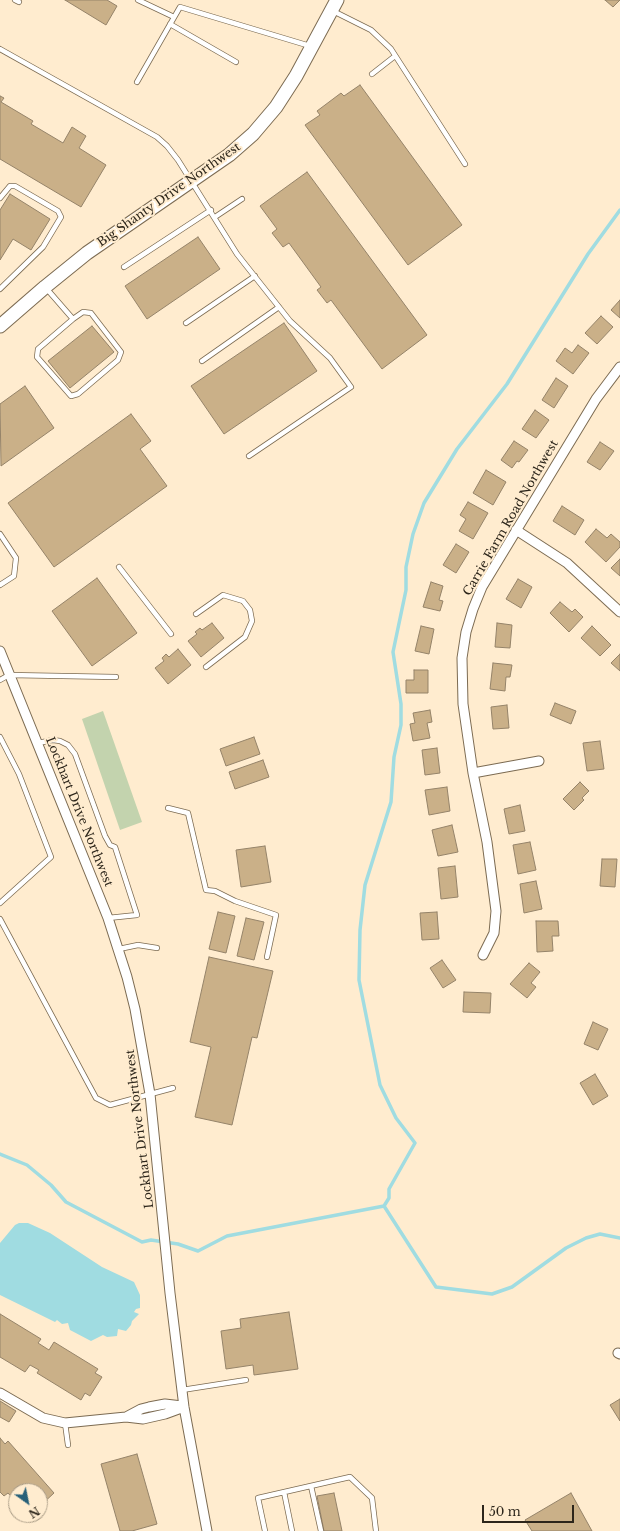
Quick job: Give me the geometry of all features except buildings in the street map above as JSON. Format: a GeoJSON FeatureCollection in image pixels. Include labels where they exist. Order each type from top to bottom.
{"type":"FeatureCollection","features":[{"type":"Feature","properties":{"kind":"street","name":"Big Shanty Drive Northwest"},"geometry":{"type":"LineString","coordinates":[[0,326],[87,253],[229,155],[253,134],[276,107],[312,47],[334,5]]}},
{"type":"Feature","properties":{"kind":"street","name":"Carrie Farm Road Northwest"},"geometry":{"type":"LineString","coordinates":[[483,955],[494,933],[496,911],[487,842],[473,773],[462,692],[464,645],[470,616],[479,594],[516,530],[596,399],[620,367]]}},
{"type":"Feature","properties":{"kind":"street"},"geometry":{"type":"LineString","coordinates":[[516,530],[567,563],[620,612]]}},
{"type":"Feature","properties":{"kind":"street","name":"Lockhart Drive Northwest"},"geometry":{"type":"LineString","coordinates":[[0,651],[108,918],[119,949],[140,1032],[150,1094],[164,1234],[184,1407],[206,1531]]}},
{"type":"Feature","properties":{"kind":"street"},"geometry":{"type":"LineString","coordinates":[[473,773],[539,761]]}},
{"type":"Feature","properties":{"kind":"street"},"geometry":{"type":"LineString","coordinates":[[0,1393],[44,1418],[65,1423],[126,1417],[141,1409],[165,1404],[184,1407]]}},
{"type":"Feature","properties":{"kind":"lane"},"geometry":{"type":"LineString","coordinates":[[138,0],[174,17]]}},
{"type":"Feature","properties":{"kind":"lane"},"geometry":{"type":"LineString","coordinates":[[334,5],[370,30],[391,49],[465,164]]}},
{"type":"Feature","properties":{"kind":"lane"},"geometry":{"type":"LineString","coordinates":[[136,82],[180,7],[312,47]]}},
{"type":"Feature","properties":{"kind":"lane"},"geometry":{"type":"LineString","coordinates":[[170,24],[236,62]]}},
{"type":"Feature","properties":{"kind":"lane"},"geometry":{"type":"LineString","coordinates":[[0,49],[157,137],[173,152],[211,210],[237,254],[290,321],[330,358],[351,387],[250,456]]}},
{"type":"Feature","properties":{"kind":"lane"},"geometry":{"type":"LineString","coordinates":[[372,74],[396,56]]}},
{"type":"Feature","properties":{"kind":"lane"},"geometry":{"type":"LineString","coordinates":[[0,198],[10,186],[16,186],[58,211],[61,217],[44,247],[0,289]]}},
{"type":"Feature","properties":{"kind":"lane"},"geometry":{"type":"LineString","coordinates":[[215,217],[242,199]]}},
{"type":"Feature","properties":{"kind":"lane"},"geometry":{"type":"LineString","coordinates":[[124,267],[211,210]]}},
{"type":"Feature","properties":{"kind":"lane"},"geometry":{"type":"LineString","coordinates":[[186,323],[254,276]]}},
{"type":"Feature","properties":{"kind":"lane"},"geometry":{"type":"LineString","coordinates":[[45,287],[73,319]]}},
{"type":"Feature","properties":{"kind":"lane"},"geometry":{"type":"LineString","coordinates":[[202,361],[279,307]]}},
{"type":"Feature","properties":{"kind":"lane"},"geometry":{"type":"LineString","coordinates":[[83,312],[91,313],[121,352],[118,360],[78,394],[71,396],[37,357],[38,349],[73,319],[83,312]]}},
{"type":"Feature","properties":{"kind":"lane"},"geometry":{"type":"LineString","coordinates":[[0,534],[16,558],[14,576],[0,585]]}},
{"type":"Feature","properties":{"kind":"lane"},"geometry":{"type":"LineString","coordinates":[[119,567],[171,634]]}},
{"type":"Feature","properties":{"kind":"lane"},"geometry":{"type":"LineString","coordinates":[[196,614],[223,595],[243,601],[250,610],[252,621],[245,637],[206,667]]}},
{"type":"Feature","properties":{"kind":"lane"},"geometry":{"type":"LineString","coordinates":[[0,680],[9,675],[116,677]]}},
{"type":"Feature","properties":{"kind":"lane"},"geometry":{"type":"LineString","coordinates":[[0,737],[27,793],[51,857],[0,903]]}},
{"type":"Feature","properties":{"kind":"lane"},"geometry":{"type":"LineString","coordinates":[[38,743],[53,740],[60,741],[68,745],[74,754],[105,836],[110,845],[115,846],[137,915],[123,918],[108,918]]}},
{"type":"Feature","properties":{"kind":"lane"},"geometry":{"type":"LineString","coordinates":[[168,808],[188,813],[206,890],[215,891],[235,901],[276,915],[267,957]]}},
{"type":"Feature","properties":{"kind":"lane"},"geometry":{"type":"LineString","coordinates":[[0,920],[96,1098],[110,1104],[173,1088]]}},
{"type":"Feature","properties":{"kind":"lane"},"geometry":{"type":"LineString","coordinates":[[119,949],[138,945],[157,948]]}},
{"type":"Feature","properties":{"kind":"lane"},"geometry":{"type":"LineString","coordinates":[[182,1390],[246,1380]]}},
{"type":"Feature","properties":{"kind":"lane"},"geometry":{"type":"LineString","coordinates":[[65,1423],[68,1445]]}},
{"type":"Feature","properties":{"kind":"lane"},"geometry":{"type":"LineString","coordinates":[[265,1531],[258,1498],[350,1477],[372,1498],[376,1531]]}},
{"type":"Feature","properties":{"kind":"lane"},"geometry":{"type":"LineString","coordinates":[[311,1486],[321,1531]]}},
{"type":"Feature","properties":{"kind":"lane"},"geometry":{"type":"LineString","coordinates":[[284,1492],[292,1531]]}},
{"type":"Feature","properties":{"kind":"green space"},"geometry":{"type":"Polygon","coordinates":[[[103,711],[142,822],[120,830],[82,719],[103,711]]]}},
{"type":"Feature","properties":{"kind":"water"},"geometry":{"type":"Polygon","coordinates":[[[19,1223],[28,1223],[50,1233],[102,1267],[134,1282],[140,1295],[140,1308],[136,1309],[134,1312],[139,1314],[132,1321],[131,1325],[126,1331],[118,1329],[117,1336],[107,1337],[103,1335],[91,1341],[70,1330],[68,1323],[62,1324],[57,1320],[55,1322],[0,1295],[0,1243],[15,1225],[19,1223]]]}},
{"type":"Feature","properties":{"kind":"waterway"},"geometry":{"type":"LineString","coordinates":[[0,1154],[27,1165],[51,1185],[66,1202],[142,1242],[151,1240],[178,1244],[198,1251],[227,1236],[384,1206],[389,1198],[389,1189],[415,1143],[396,1118],[380,1085],[359,980],[360,930],[365,885],[391,802],[394,757],[401,725],[401,704],[393,652],[406,590],[406,567],[413,534],[424,503],[457,449],[507,384],[588,254],[620,210]]}},
{"type":"Feature","properties":{"kind":"waterway"},"geometry":{"type":"LineString","coordinates":[[384,1206],[436,1287],[492,1294],[512,1287],[566,1248],[586,1238],[600,1234],[620,1238]]}}]}
